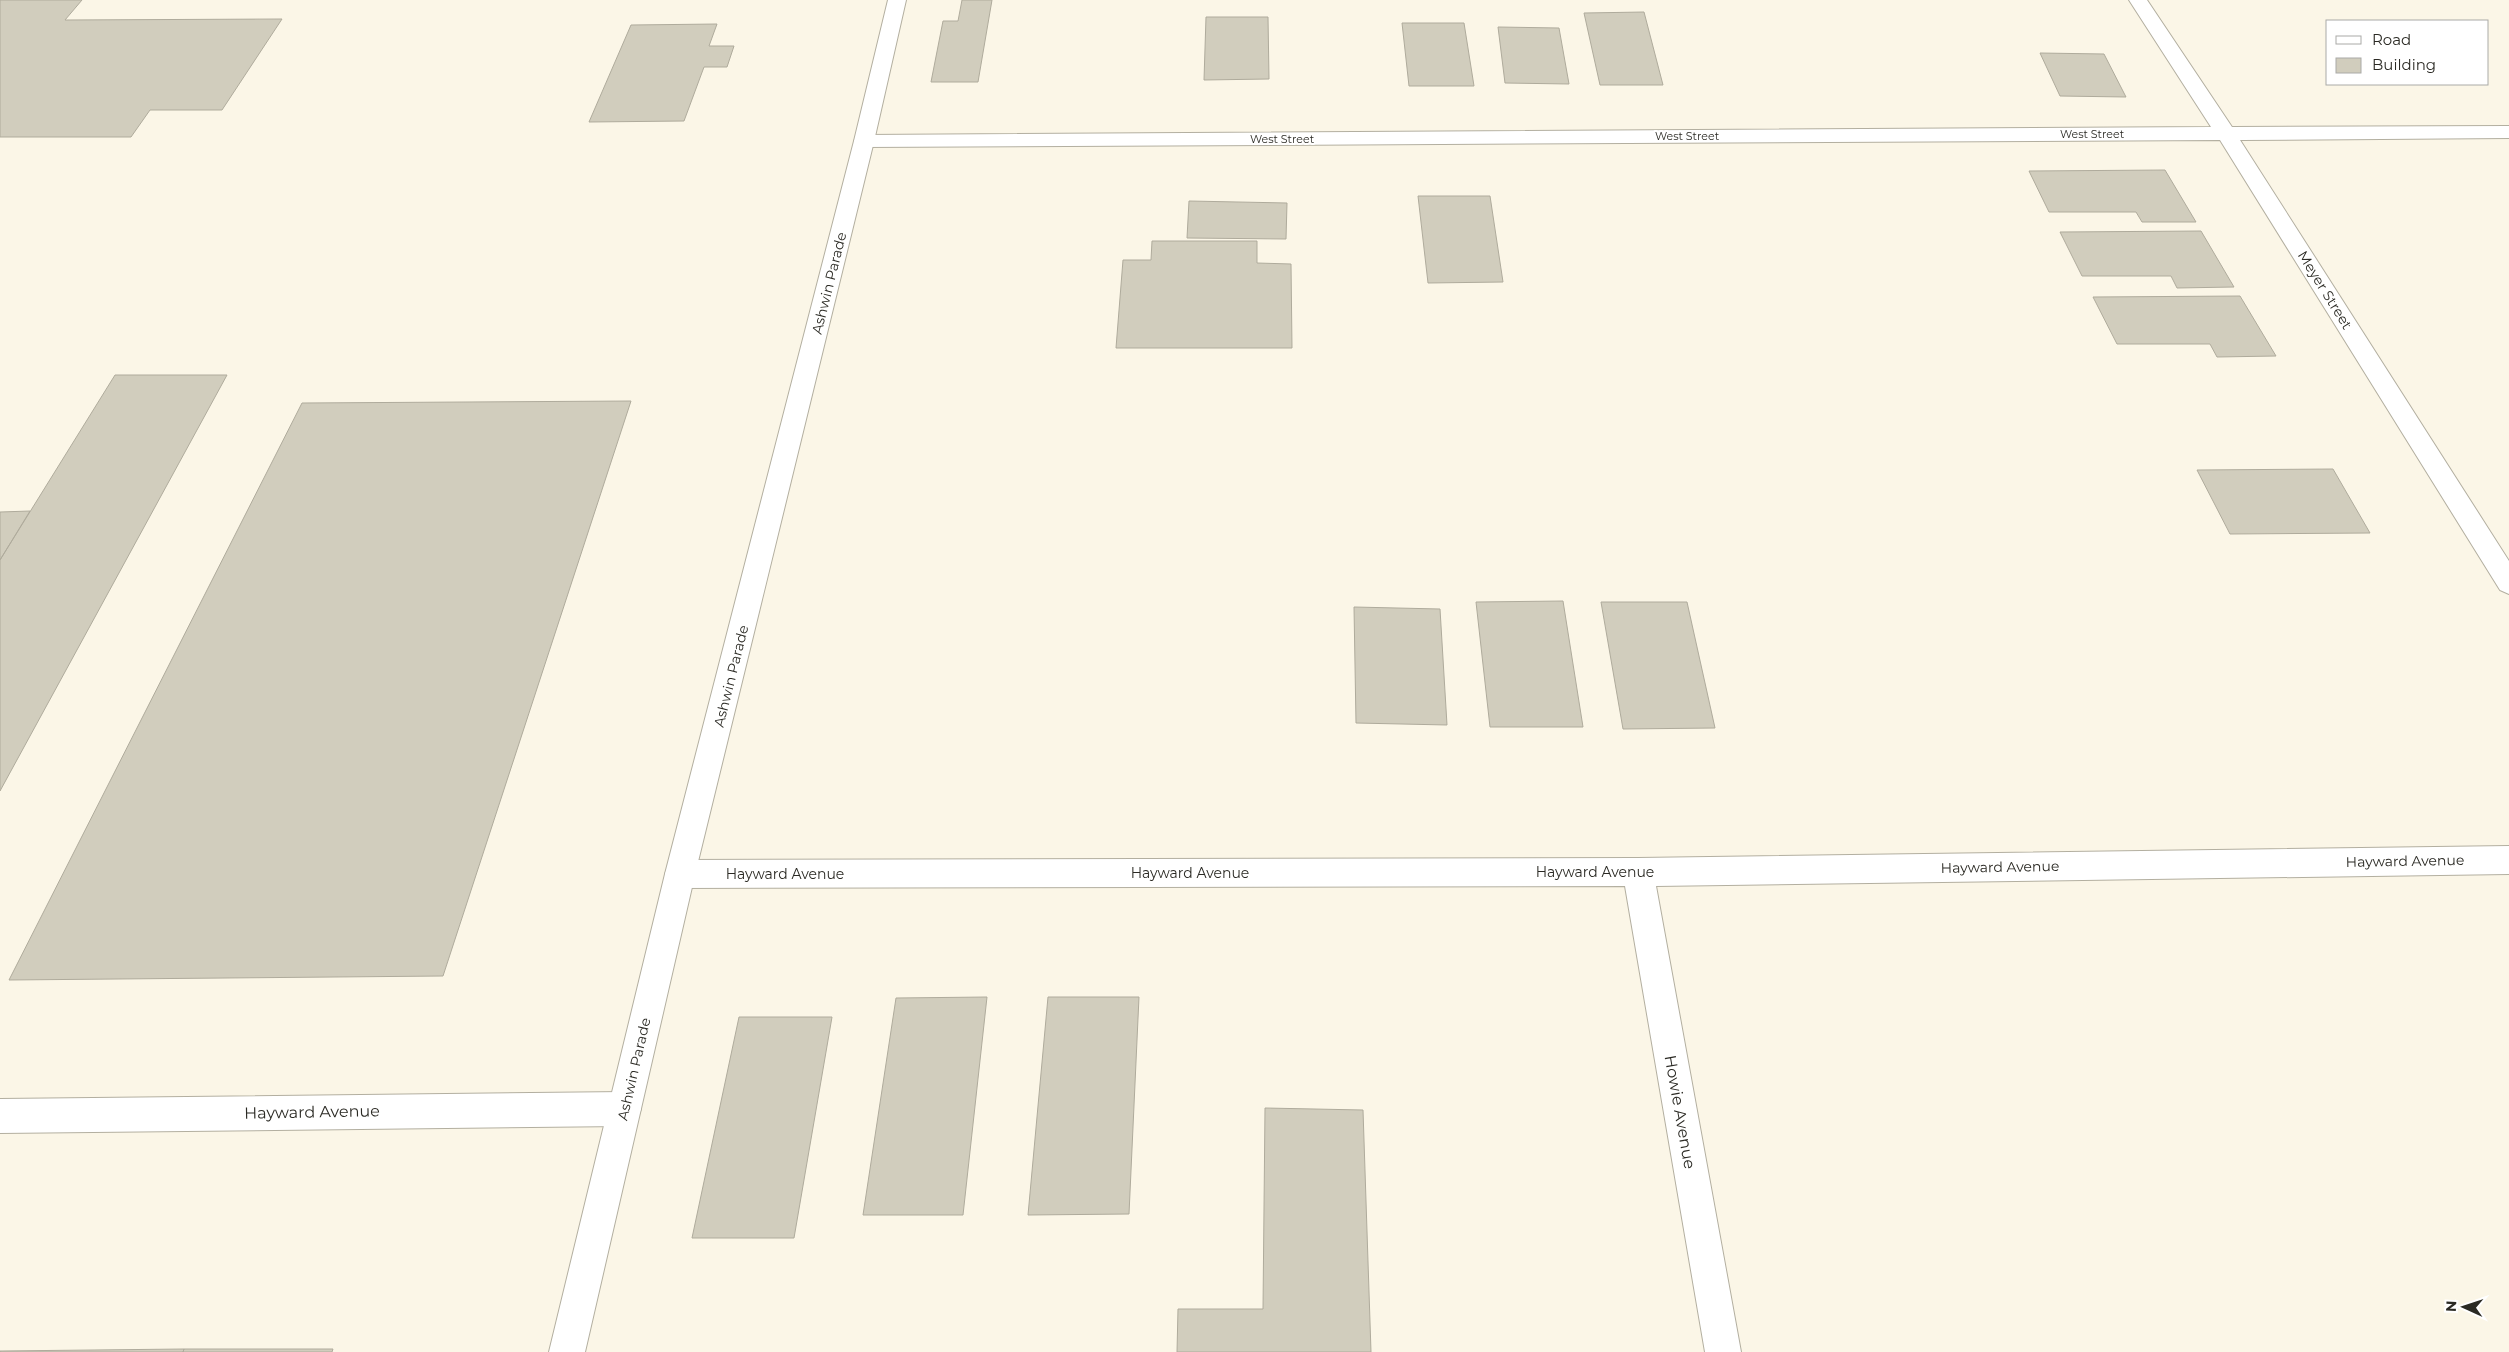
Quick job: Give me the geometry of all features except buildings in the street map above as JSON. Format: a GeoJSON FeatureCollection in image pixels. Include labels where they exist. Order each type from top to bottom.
{"type":"FeatureCollection","features":[{"type":"Feature","properties":{"kind":"street","name":"Ashwin Parade"},"geometry":{"type":"LineString","coordinates":[[567,1352],[680,874],[864,141],[897,0]]}},
{"type":"Feature","properties":{"kind":"street","name":"Meyer Street"},"geometry":{"type":"LineString","coordinates":[[2138,0],[2225,133],[2509,583]]}},
{"type":"Feature","properties":{"kind":"street","name":"West Street"},"geometry":{"type":"LineString","coordinates":[[864,141],[2509,132]]}},
{"type":"Feature","properties":{"kind":"street","name":"Hayward Avenue"},"geometry":{"type":"LineString","coordinates":[[680,874],[1638,872],[2509,860]]}},
{"type":"Feature","properties":{"kind":"street","name":"Howie Avenue"},"geometry":{"type":"LineString","coordinates":[[1638,872],[1723,1352]]}},
{"type":"Feature","properties":{"kind":"street","name":"Hayward Avenue"},"geometry":{"type":"LineString","coordinates":[[0,1116],[624,1109]]}}]}
